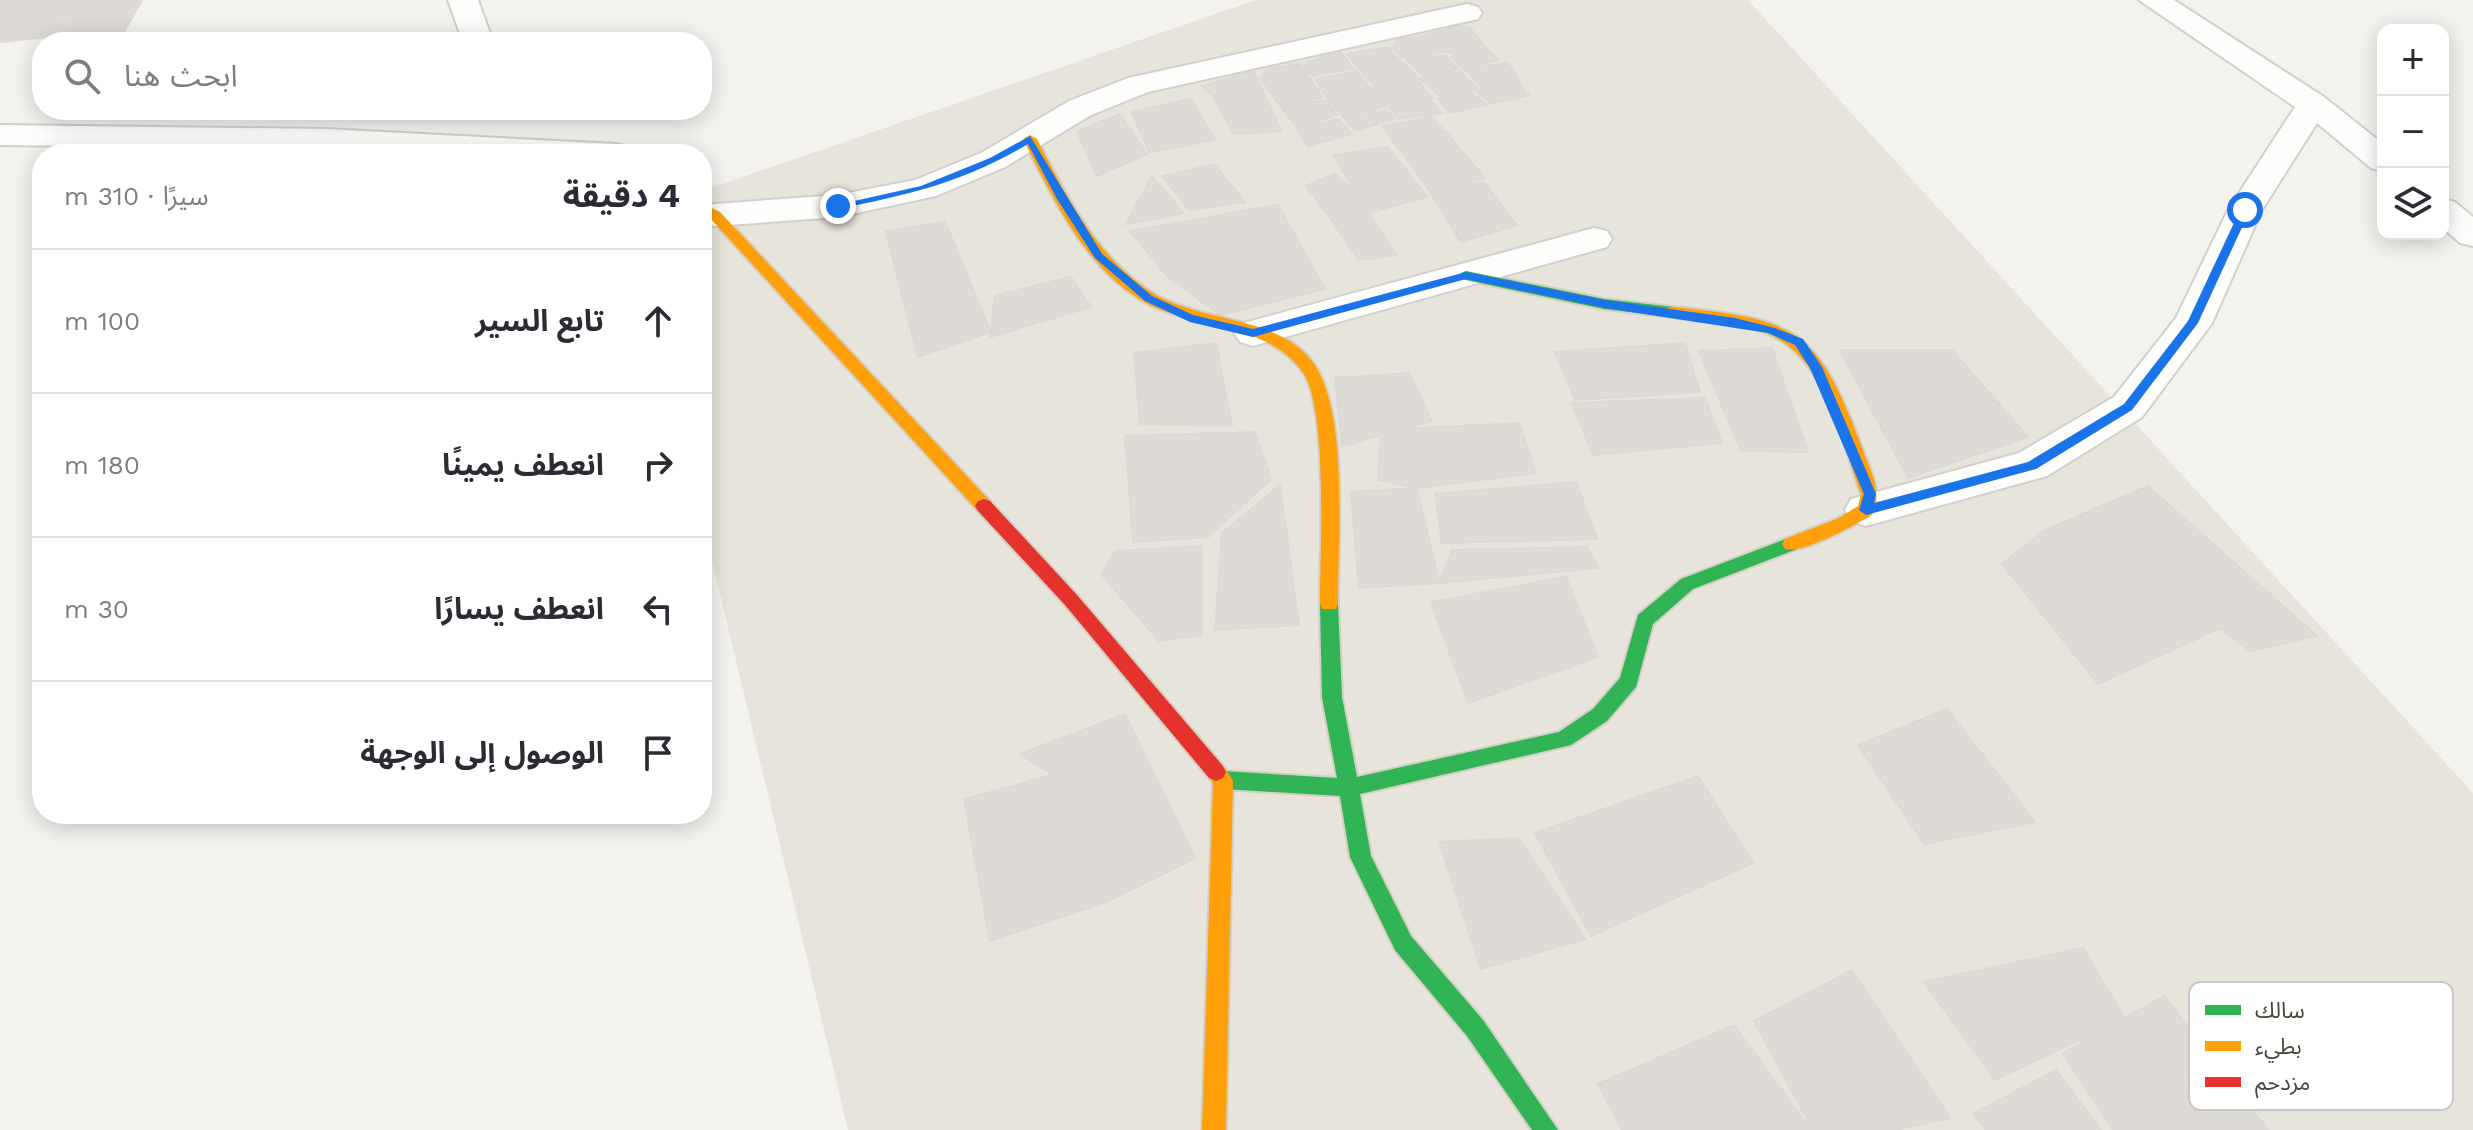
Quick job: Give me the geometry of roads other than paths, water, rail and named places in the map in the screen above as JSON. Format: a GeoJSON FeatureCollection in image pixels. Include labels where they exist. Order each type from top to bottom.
{"type":"FeatureCollection","features":[{"type":"Feature","properties":{"kind":"street"},"geometry":{"type":"LineString","coordinates":[[463,0],[474,32]]}},
{"type":"Feature","properties":{"kind":"street"},"geometry":{"type":"LineString","coordinates":[[2154,0],[2313,104],[2377,156]]}},
{"type":"Feature","properties":{"kind":"street"},"geometry":{"type":"LineString","coordinates":[[712,211],[878,200],[924,189],[993,160],[1080,108],[1139,85],[1467,13]]}},
{"type":"Feature","properties":{"kind":"street"},"geometry":{"type":"LineString","coordinates":[[1223,780],[1348,788],[1564,739],[1600,715],[1629,681],[1645,620],[1687,584],[1845,523],[1866,510],[2032,465],[2128,407],[2193,323],[2245,210],[2313,104]]}},
{"type":"Feature","properties":{"kind":"street"},"geometry":{"type":"LineString","coordinates":[[0,135],[326,139],[510,135],[560,144]]}},
{"type":"Feature","properties":{"kind":"street"},"geometry":{"type":"LineString","coordinates":[[1030,139],[1062,199],[1098,256],[1149,298],[1190,318],[1253,333],[1285,347],[1311,372],[1324,412],[1332,697],[1361,857],[1403,943],[1475,1028],[1546,1130]]}},
{"type":"Feature","properties":{"kind":"street"},"geometry":{"type":"LineString","coordinates":[[712,214],[1071,600],[1223,780],[1214,1130]]}},
{"type":"Feature","properties":{"kind":"street"},"geometry":{"type":"LineString","coordinates":[[2449,215],[2473,235]]}},
{"type":"Feature","properties":{"kind":"street"},"geometry":{"type":"LineString","coordinates":[[1253,333],[1594,239]]}},
{"type":"Feature","properties":{"kind":"street"},"geometry":{"type":"LineString","coordinates":[[1466,276],[1605,304],[1735,322],[1799,342],[1816,367],[1870,494],[1866,510]]}}]}
